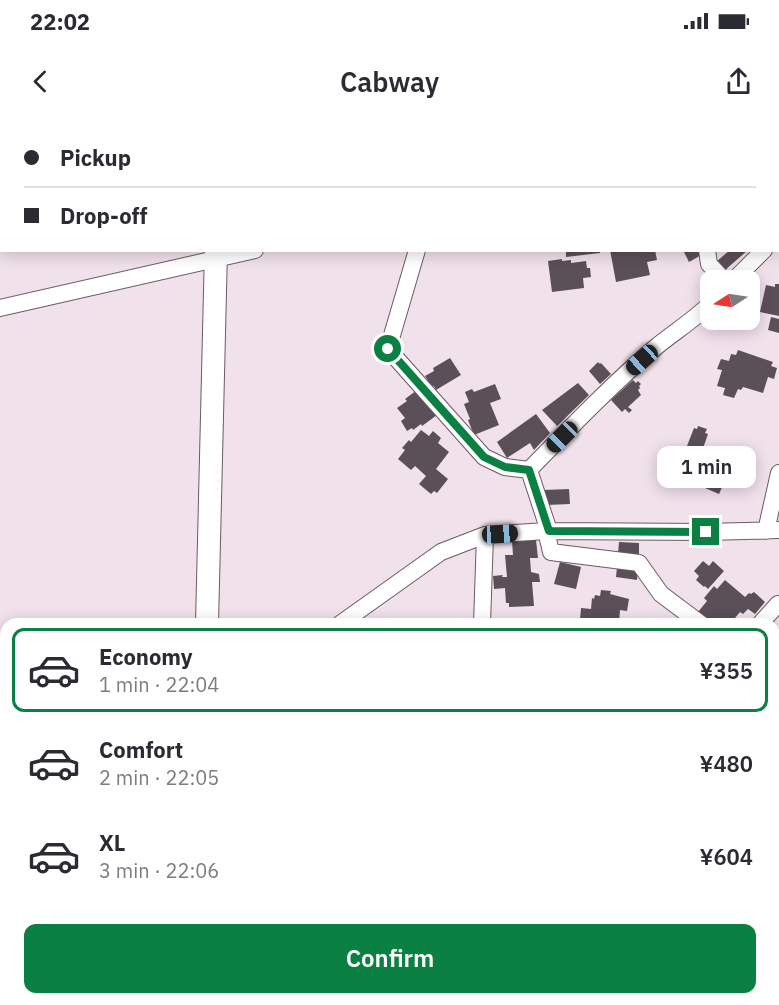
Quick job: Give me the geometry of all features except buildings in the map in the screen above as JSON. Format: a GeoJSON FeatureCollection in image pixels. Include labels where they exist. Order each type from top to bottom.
{"type":"FeatureCollection","features":[{"type":"Feature","properties":{"kind":"street"},"geometry":{"type":"LineString","coordinates":[[0,308],[216,255],[239,252]]}},
{"type":"Feature","properties":{"kind":"street"},"geometry":{"type":"LineString","coordinates":[[416,252],[388,349],[484,457],[505,467],[529,470]]}},
{"type":"Feature","properties":{"kind":"street"},"geometry":{"type":"LineString","coordinates":[[707,252],[709,264],[715,270]]}},
{"type":"Feature","properties":{"kind":"street"},"geometry":{"type":"LineString","coordinates":[[744,270],[762,252]]}},
{"type":"Feature","properties":{"kind":"street"},"geometry":{"type":"LineString","coordinates":[[207,618],[216,255]]}},
{"type":"Feature","properties":{"kind":"street"},"geometry":{"type":"LineString","coordinates":[[529,470],[656,347],[700,314]]}},
{"type":"Feature","properties":{"kind":"street"},"geometry":{"type":"LineString","coordinates":[[529,470],[551,552],[639,563],[661,594],[692,618]]}},
{"type":"Feature","properties":{"kind":"street"},"geometry":{"type":"LineString","coordinates":[[348,618],[441,552],[485,536],[547,531],[772,531],[779,473]]}},
{"type":"Feature","properties":{"kind":"street"},"geometry":{"type":"LineString","coordinates":[[482,618],[485,536]]}},
{"type":"Feature","properties":{"kind":"street"},"geometry":{"type":"LineString","coordinates":[[765,618],[779,605]]}},
{"type":"Feature","properties":{"kind":"route"},"geometry":{"type":"LineString","coordinates":[[388,349],[484,457],[505,467],[529,470],[549,531],[706,532]]}}]}
